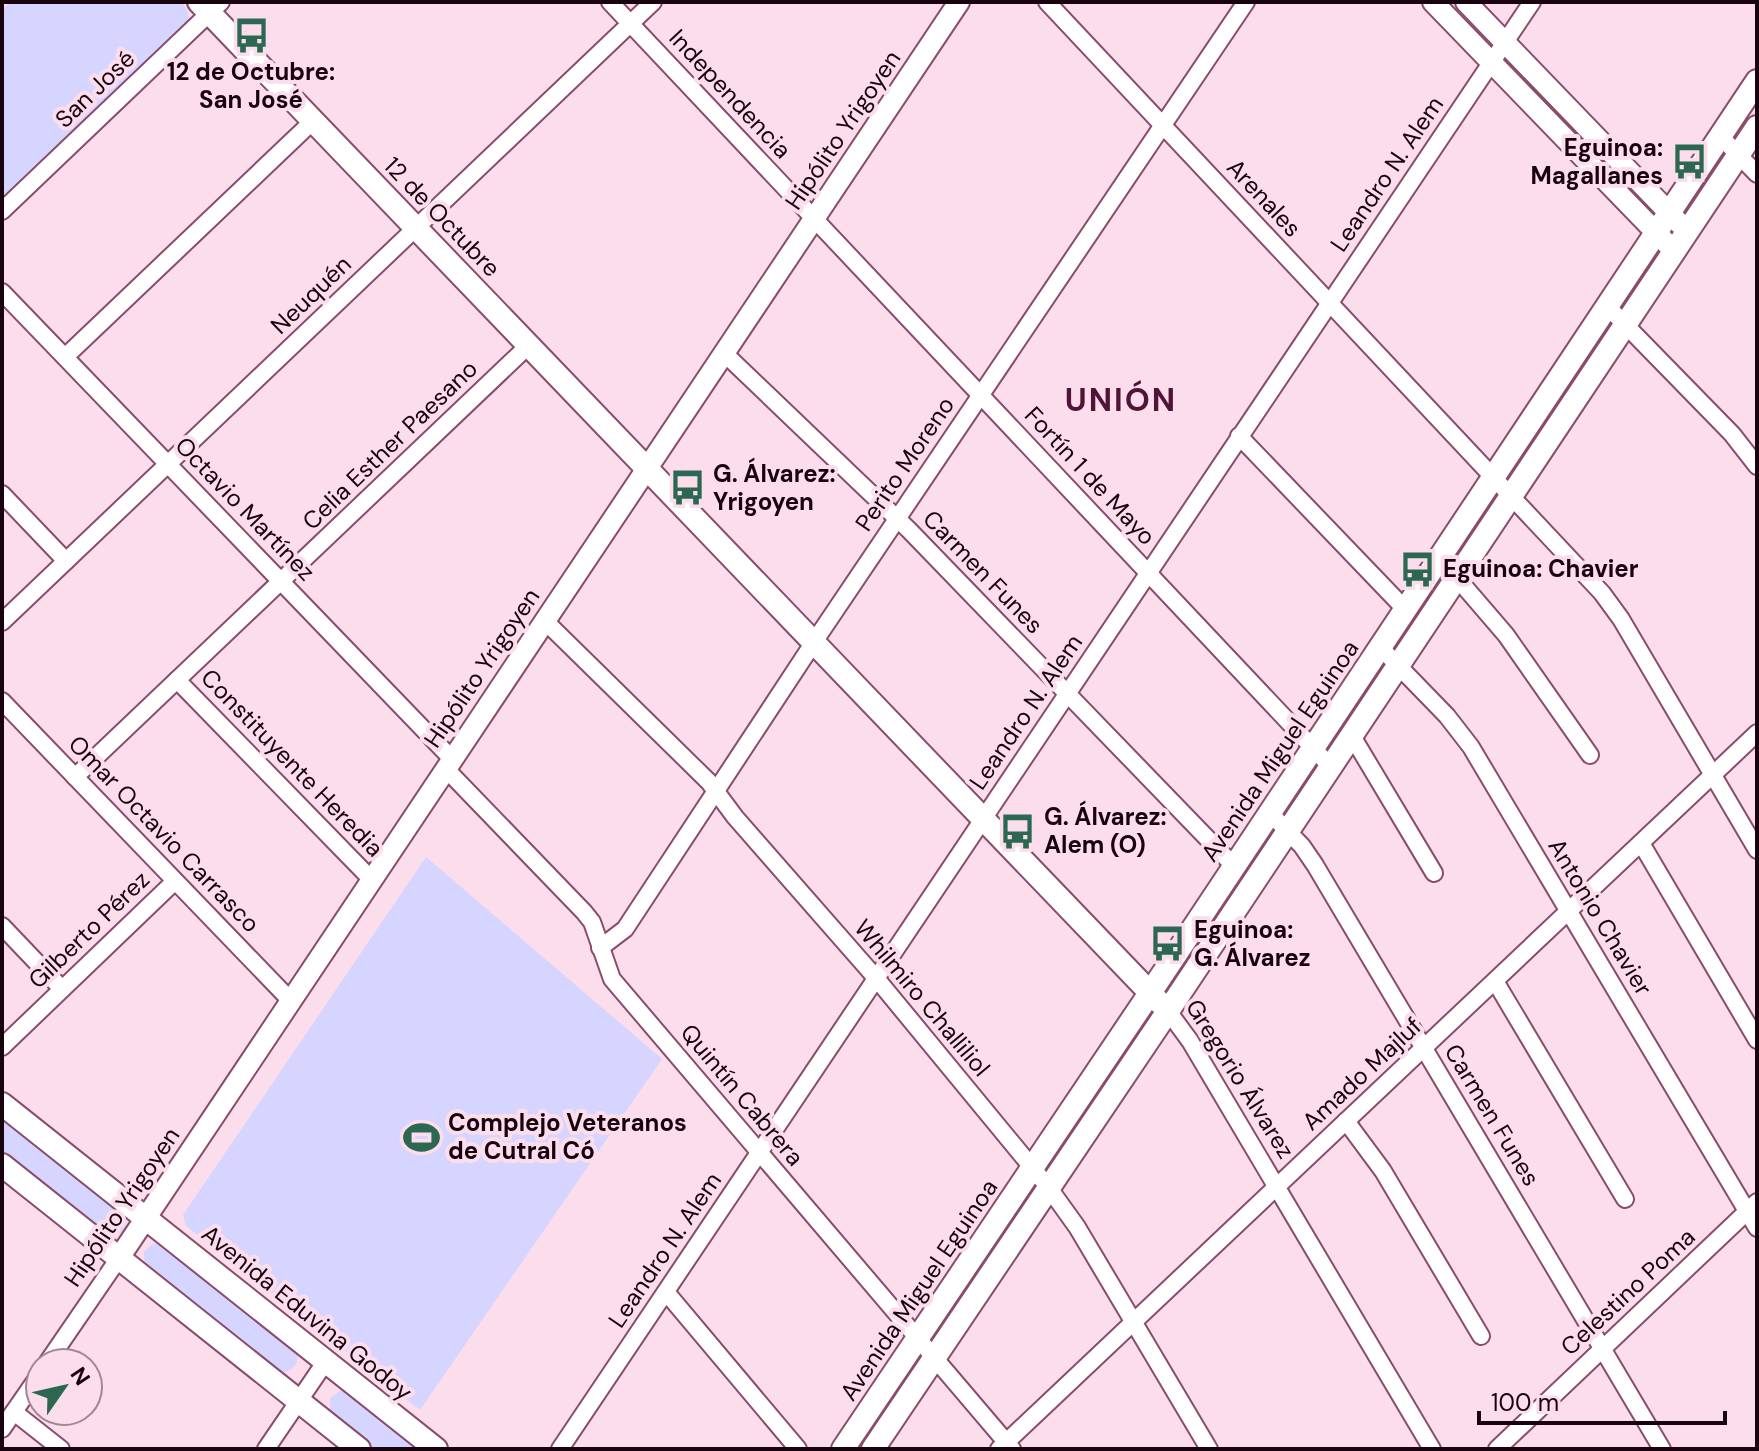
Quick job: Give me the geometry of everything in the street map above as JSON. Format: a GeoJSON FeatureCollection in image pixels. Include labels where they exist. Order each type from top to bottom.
{"type":"FeatureCollection","features":[{"type":"Feature","properties":{"kind":"main road","name":"12 de Octubre"},"geometry":{"type":"LineString","coordinates":[[210,6],[313,121],[647,468]]}},
{"type":"Feature","properties":{"kind":"main road","name":"Avenida Miguel Eguinoa"},"geometry":{"type":"LineString","coordinates":[[843,1449],[1757,81]]}},
{"type":"Feature","properties":{"kind":"main road"},"geometry":{"type":"LineString","coordinates":[[873,1449],[1757,127]]}},
{"type":"Feature","properties":{"kind":"main road","name":"Gregorio Álvarez"},"geometry":{"type":"LineString","coordinates":[[647,468],[1168,1011]]}},
{"type":"Feature","properties":{"kind":"main road","name":"Avenida Eduvina Godoy"},"geometry":{"type":"LineString","coordinates":[[2,1104],[436,1449]]}},
{"type":"Feature","properties":{"kind":"main road"},"geometry":{"type":"LineString","coordinates":[[2,1165],[359,1449]]}},
{"type":"Feature","properties":{"kind":"street","name":"Independencia"},"geometry":{"type":"LineString","coordinates":[[610,2],[814,219]]}},
{"type":"Feature","properties":{"kind":"street","name":"Neuquén"},"geometry":{"type":"LineString","coordinates":[[2,622],[653,2]]}},
{"type":"Feature","properties":{"kind":"street","name":"Hipólito Yrigoyen"},"geometry":{"type":"LineString","coordinates":[[58,1347],[959,2]]}},
{"type":"Feature","properties":{"kind":"street","name":"Arenales"},"geometry":{"type":"LineString","coordinates":[[1047,2],[1609,602],[1757,850]]}},
{"type":"Feature","properties":{"kind":"street","name":"Perito Moreno"},"geometry":{"type":"LineString","coordinates":[[600,948],[625,929],[897,518],[1246,2]]}},
{"type":"Feature","properties":{"kind":"street"},"geometry":{"type":"LineString","coordinates":[[1433,2],[1674,251]]}},
{"type":"Feature","properties":{"kind":"street"},"geometry":{"type":"LineString","coordinates":[[1466,2],[1687,232]]}},
{"type":"Feature","properties":{"kind":"street","name":"Leandro N. Alem"},"geometry":{"type":"LineString","coordinates":[[560,1449],[1532,2]]}},
{"type":"Feature","properties":{"kind":"street","name":"San José"},"geometry":{"type":"LineString","coordinates":[[2,211],[210,6]]}},
{"type":"Feature","properties":{"kind":"street"},"geometry":{"type":"LineString","coordinates":[[65,357],[313,121]]}},
{"type":"Feature","properties":{"kind":"street"},"geometry":{"type":"LineString","coordinates":[[1720,136],[1757,174]]}},
{"type":"Feature","properties":{"kind":"street","name":"Fortín 1 de Mayo"},"geometry":{"type":"LineString","coordinates":[[814,219],[1331,767]]}},
{"type":"Feature","properties":{"kind":"street","name":"Octavio Martínez"},"geometry":{"type":"LineString","coordinates":[[2,292],[281,582],[449,764]]}},
{"type":"Feature","properties":{"kind":"street"},"geometry":{"type":"LineString","coordinates":[[1607,306],[1732,434],[1757,466]]}},
{"type":"Feature","properties":{"kind":"street","name":"Celia Esther Paesano"},"geometry":{"type":"LineString","coordinates":[[75,777],[529,345]]}},
{"type":"Feature","properties":{"kind":"street","name":"Carmen Funes"},"geometry":{"type":"LineString","coordinates":[[724,353],[897,518],[1234,866]]}},
{"type":"Feature","properties":{"kind":"street"},"geometry":{"type":"LineString","coordinates":[[1239,436],[1405,609]]}},
{"type":"Feature","properties":{"kind":"street"},"geometry":{"type":"LineString","coordinates":[[2,494],[66,561]]}},
{"type":"Feature","properties":{"kind":"street"},"geometry":{"type":"LineString","coordinates":[[1457,578],[1506,635],[1590,755]]}},
{"type":"Feature","properties":{"kind":"street","name":"Whilmiro Challiliol"},"geometry":{"type":"LineString","coordinates":[[545,621],[699,771],[735,817],[876,978],[1049,1188],[1077,1227],[1209,1449]]}},
{"type":"Feature","properties":{"kind":"street","name":"Antonio Chavier"},"geometry":{"type":"LineString","coordinates":[[1380,647],[1447,716],[1471,747],[1752,1207],[1757,1228]]}},
{"type":"Feature","properties":{"kind":"street","name":"Constituyente Heredia"},"geometry":{"type":"LineString","coordinates":[[177,680],[372,880]]}},
{"type":"Feature","properties":{"kind":"street","name":"Omar Octavio Carrasco"},"geometry":{"type":"LineString","coordinates":[[2,701],[291,1001]]}},
{"type":"Feature","properties":{"kind":"street","name":"Amado Majluf"},"geometry":{"type":"LineString","coordinates":[[1006,1447],[1133,1322],[1757,733]]}},
{"type":"Feature","properties":{"kind":"street"},"geometry":{"type":"LineString","coordinates":[[1352,736],[1434,873]]}},
{"type":"Feature","properties":{"kind":"street","name":"Quintín Cabrera"},"geometry":{"type":"LineString","coordinates":[[449,764],[584,912],[592,922],[612,979],[918,1338],[1006,1447]]}},
{"type":"Feature","properties":{"kind":"street","name":"Carmen Funes"},"geometry":{"type":"LineString","coordinates":[[1270,813],[1311,858],[1662,1449]]}},
{"type":"Feature","properties":{"kind":"street"},"geometry":{"type":"LineString","coordinates":[[1641,843],[1757,1040]]}},
{"type":"Feature","properties":{"kind":"street","name":"Gilberto Pérez"},"geometry":{"type":"LineString","coordinates":[[2,1047],[175,881]]}},
{"type":"Feature","properties":{"kind":"street"},"geometry":{"type":"LineString","coordinates":[[2,926],[62,989]]}},
{"type":"Feature","properties":{"kind":"street"},"geometry":{"type":"LineString","coordinates":[[1495,981],[1625,1199]]}},
{"type":"Feature","properties":{"kind":"street","name":"Gregorio Álvarez"},"geometry":{"type":"LineString","coordinates":[[1168,1011],[1190,1041],[1432,1449]]}},
{"type":"Feature","properties":{"kind":"street"},"geometry":{"type":"LineString","coordinates":[[1346,1121],[1383,1171],[1481,1336]]}},
{"type":"Feature","properties":{"kind":"street","name":"Celestino Poma"},"geometry":{"type":"LineString","coordinates":[[1497,1449],[1752,1207]]}},
{"type":"Feature","properties":{"kind":"street"},"geometry":{"type":"LineString","coordinates":[[666,1292],[798,1449]]}},
{"type":"Feature","properties":{"kind":"street"},"geometry":{"type":"LineString","coordinates":[[266,1449],[326,1361]]}},
{"type":"Feature","properties":{"kind":"street"},"geometry":{"type":"LineString","coordinates":[[2,1429],[24,1397]]}},
{"type":"Feature","properties":{"kind":"street"},"geometry":{"type":"LineString","coordinates":[[14,1412],[61,1449]]}},
{"type":"Feature","properties":{"kind":"shaded area"},"geometry":{"type":"Polygon","coordinates":[[[10,2],[181,2],[189,19],[2,199],[2,10],[10,2]]]}},
{"type":"Feature","properties":{"kind":"shaded area","name":"Complejo Veteranos de Cutral Có"},"geometry":{"type":"Polygon","coordinates":[[[426,857],[662,1059],[420,1410],[186,1226],[183,1215],[426,857]]]}},
{"type":"Feature","properties":{"kind":"shaded area"},"geometry":{"type":"Polygon","coordinates":[[[2,1113],[126,1214],[121,1233],[109,1237],[2,1156],[2,1113]]]}},
{"type":"Feature","properties":{"kind":"shaded area"},"geometry":{"type":"Polygon","coordinates":[[[163,1243],[297,1349],[297,1362],[292,1368],[280,1373],[144,1268],[144,1252],[152,1244],[163,1243]]]}},
{"type":"Feature","properties":{"kind":"shaded area"},"geometry":{"type":"Polygon","coordinates":[[[343,1389],[349,1390],[424,1449],[371,1449],[330,1414],[330,1398],[343,1389]]]}},
{"type":"Feature","properties":{"kind":"place","name":"12 de Octubre: San José"},"geometry":{"type":"Point","coordinates":[251,35]}},
{"type":"Feature","properties":{"kind":"place","name":"Eguinoa: Magallanes"},"geometry":{"type":"Point","coordinates":[1689,162]}},
{"type":"Feature","properties":{"kind":"place","name":"G. Álvarez: Yrigoyen"},"geometry":{"type":"Point","coordinates":[687,488]}},
{"type":"Feature","properties":{"kind":"place","name":"Eguinoa: Chavier"},"geometry":{"type":"Point","coordinates":[1417,569]}},
{"type":"Feature","properties":{"kind":"place","name":"G. Álvarez: Alem (O)"},"geometry":{"type":"Point","coordinates":[1018,831]}},
{"type":"Feature","properties":{"kind":"place","name":"Eguinoa: G. Álvarez"},"geometry":{"type":"Point","coordinates":[1168,944]}},
{"type":"Feature","properties":{"kind":"place","name":"Complejo Veteranos de Cutral Có"},"geometry":{"type":"Point","coordinates":[422,1137]}},
{"type":"Feature","properties":{"kind":"district","name":"UNIÓN"},"geometry":{"type":"Point","coordinates":[1121,400]}}]}
